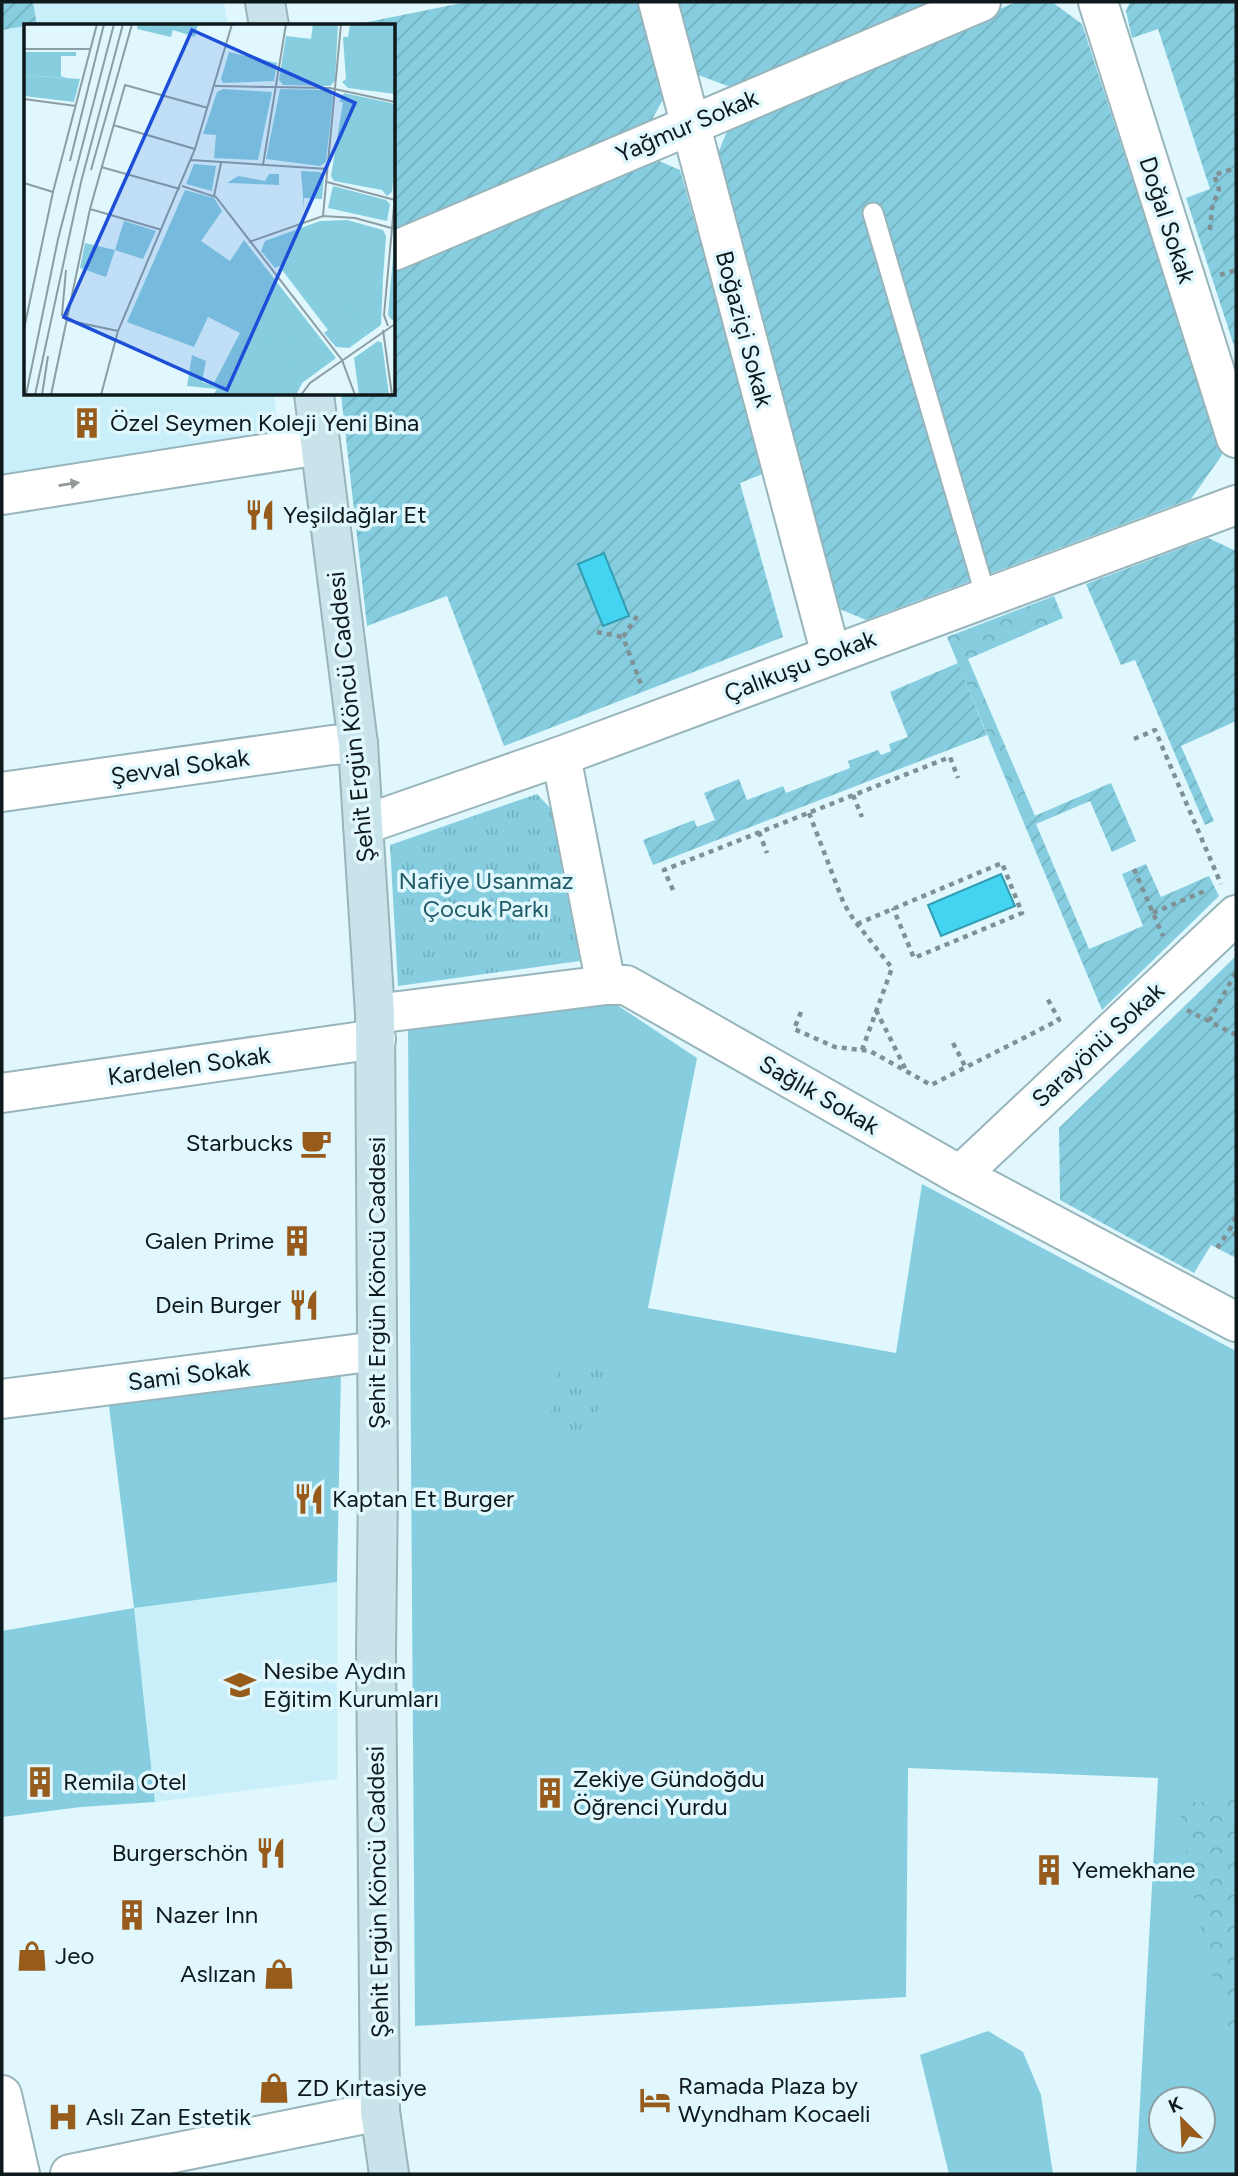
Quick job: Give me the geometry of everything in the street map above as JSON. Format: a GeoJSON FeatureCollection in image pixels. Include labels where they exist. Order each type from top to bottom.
{"type":"FeatureCollection","features":[{"type":"Feature","properties":{"kind":"street"},"geometry":{"type":"LineString","coordinates":[[265,2],[269,24]]}},
{"type":"Feature","properties":{"kind":"street","name":"Boğaziçi Sokak"},"geometry":{"type":"LineString","coordinates":[[659,2],[831,655]]}},
{"type":"Feature","properties":{"kind":"street","name":"Yağmur Sokak"},"geometry":{"type":"LineString","coordinates":[[396,250],[981,2]]}},
{"type":"Feature","properties":{"kind":"street","name":"Doğal Sokak"},"geometry":{"type":"LineString","coordinates":[[1098,2],[1236,438]]}},
{"type":"Feature","properties":{"kind":"street","name":"Şehit Ergün Köncü Caddesi"},"geometry":{"type":"LineString","coordinates":[[314,396],[358,744],[375,1027],[380,2111],[389,2174]]}},
{"type":"Feature","properties":{"kind":"street"},"geometry":{"type":"LineString","coordinates":[[2,495],[320,445]]}},
{"type":"Feature","properties":{"kind":"street","name":"Çalıkuşu Sokak"},"geometry":{"type":"LineString","coordinates":[[363,825],[561,756],[1236,505]]}},
{"type":"Feature","properties":{"kind":"street","name":"Şevval Sokak"},"geometry":{"type":"LineString","coordinates":[[2,792],[332,745],[358,744]]}},
{"type":"Feature","properties":{"kind":"street"},"geometry":{"type":"LineString","coordinates":[[561,756],[606,985]]}},
{"type":"Feature","properties":{"kind":"street","name":"Sarayönü Sokak"},"geometry":{"type":"LineString","coordinates":[[960,1175],[1236,915]]}},
{"type":"Feature","properties":{"kind":"street","name":"Sağlık Sokak"},"geometry":{"type":"LineString","coordinates":[[375,1027],[606,985],[626,985],[960,1175],[1236,1322]]}},
{"type":"Feature","properties":{"kind":"street","name":"Kardelen Sokak"},"geometry":{"type":"LineString","coordinates":[[2,1093],[375,1027]]}},
{"type":"Feature","properties":{"kind":"street","name":"Sami Sokak"},"geometry":{"type":"LineString","coordinates":[[2,1399],[377,1351]]}},
{"type":"Feature","properties":{"kind":"street"},"geometry":{"type":"LineString","coordinates":[[2,2095],[20,2174]]}},
{"type":"Feature","properties":{"kind":"street"},"geometry":{"type":"LineString","coordinates":[[71,2174],[380,2111]]}},
{"type":"Feature","properties":{"kind":"lane"},"geometry":{"type":"LineString","coordinates":[[873,213],[986,597]]}},
{"type":"Feature","properties":{"kind":"path"},"geometry":{"type":"LineString","coordinates":[[1209,239],[1212,208],[1219,189],[1214,175],[1236,168]]}},
{"type":"Feature","properties":{"kind":"path"},"geometry":{"type":"LineString","coordinates":[[1217,263],[1225,286]]}},
{"type":"Feature","properties":{"kind":"path"},"geometry":{"type":"LineString","coordinates":[[623,637],[638,616]]}},
{"type":"Feature","properties":{"kind":"path"},"geometry":{"type":"LineString","coordinates":[[597,632],[623,637]]}},
{"type":"Feature","properties":{"kind":"path"},"geometry":{"type":"LineString","coordinates":[[623,637],[644,692]]}},
{"type":"Feature","properties":{"kind":"path"},"geometry":{"type":"LineString","coordinates":[[1134,739],[1155,730],[1222,883],[1153,913]]}},
{"type":"Feature","properties":{"kind":"path"},"geometry":{"type":"LineString","coordinates":[[673,890],[664,870],[853,795],[950,757],[958,778]]}},
{"type":"Feature","properties":{"kind":"path"},"geometry":{"type":"LineString","coordinates":[[853,795],[862,817]]}},
{"type":"Feature","properties":{"kind":"path"},"geometry":{"type":"LineString","coordinates":[[809,813],[844,904],[892,968],[862,1050]]}},
{"type":"Feature","properties":{"kind":"path"},"geometry":{"type":"LineString","coordinates":[[759,832],[767,853]]}},
{"type":"Feature","properties":{"kind":"path"},"geometry":{"type":"LineString","coordinates":[[857,924],[893,908],[1002,863],[1022,913],[914,958],[893,908]]}},
{"type":"Feature","properties":{"kind":"path"},"geometry":{"type":"LineString","coordinates":[[1134,869],[1167,946]]}},
{"type":"Feature","properties":{"kind":"path"},"geometry":{"type":"LineString","coordinates":[[1209,1021],[1236,972]]}},
{"type":"Feature","properties":{"kind":"path"},"geometry":{"type":"LineString","coordinates":[[801,1013],[794,1029],[835,1047],[870,1051],[931,1084],[1059,1020],[1046,996]]}},
{"type":"Feature","properties":{"kind":"path"},"geometry":{"type":"LineString","coordinates":[[1183,1008],[1236,1035]]}},
{"type":"Feature","properties":{"kind":"path"},"geometry":{"type":"LineString","coordinates":[[876,1010],[906,1071]]}},
{"type":"Feature","properties":{"kind":"path"},"geometry":{"type":"LineString","coordinates":[[953,1043],[966,1068]]}},
{"type":"Feature","properties":{"kind":"path"},"geometry":{"type":"LineString","coordinates":[[891,1071],[895,1064]]}},
{"type":"Feature","properties":{"kind":"path"},"geometry":{"type":"LineString","coordinates":[[1217,1248],[1236,1217]]}},
{"type":"Feature","properties":{"kind":"path"},"geometry":{"type":"LineString","coordinates":[[1228,1231],[1236,1235]]}},
{"type":"Feature","properties":{"kind":"shaded area"},"geometry":{"type":"Polygon","coordinates":[[[2,2],[224,2],[228,24],[24,24],[24,396],[274,396],[279,439],[2,481],[2,2]]]}},
{"type":"Feature","properties":{"kind":"shaded area"},"geometry":{"type":"Polygon","coordinates":[[[604,553],[629,616],[603,626],[578,564],[604,553]]]}},
{"type":"Feature","properties":{"kind":"shaded area"},"geometry":{"type":"Polygon","coordinates":[[[1001,874],[1015,906],[941,936],[928,905],[1001,874]]]}},
{"type":"Feature","properties":{"kind":"shaded area","name":"Nesibe Aydın Eğitim Kurumları"},"geometry":{"type":"Polygon","coordinates":[[[337,1582],[337,1779],[155,1802],[142,1675],[2,1631],[160,1604],[337,1582]]]}},
{"type":"Feature","properties":{"kind":"green space"},"geometry":{"type":"Polygon","coordinates":[[[2,2],[33,2],[37,24],[24,24],[2,30],[2,2]]]}},
{"type":"Feature","properties":{"kind":"green space"},"geometry":{"type":"Polygon","coordinates":[[[467,2],[643,2],[666,94],[649,125],[396,229],[396,24],[358,24],[467,2]]]}},
{"type":"Feature","properties":{"kind":"green space"},"geometry":{"type":"Polygon","coordinates":[[[674,2],[934,2],[733,88],[693,73],[674,2]]]}},
{"type":"Feature","properties":{"kind":"green space"},"geometry":{"type":"Polygon","coordinates":[[[1016,2],[1052,2],[1082,24],[1222,455],[1191,499],[866,620],[835,607],[717,156],[729,126],[1016,2]]]}},
{"type":"Feature","properties":{"kind":"green space"},"geometry":{"type":"Polygon","coordinates":[[[1130,2],[1236,2],[1236,352],[1186,198],[1210,189],[1158,29],[1132,38],[1126,11],[1130,2]]]}},
{"type":"Feature","properties":{"kind":"green space"},"geometry":{"type":"Polygon","coordinates":[[[652,158],[680,170],[765,473],[740,483],[783,637],[504,746],[447,596],[367,626],[341,396],[396,396],[396,270],[652,158]]]}},
{"type":"Feature","properties":{"kind":"green space"},"geometry":{"type":"Polygon","coordinates":[[[1208,538],[1236,551],[1236,721],[1181,746],[1214,821],[1205,825],[1135,660],[1121,665],[1086,584],[1208,538]]]}},
{"type":"Feature","properties":{"kind":"green space"},"geometry":{"type":"Polygon","coordinates":[[[1054,596],[1063,618],[968,659],[1035,816],[1023,821],[947,637],[1054,596]]]}},
{"type":"Feature","properties":{"kind":"green space"},"geometry":{"type":"Polygon","coordinates":[[[958,663],[987,735],[653,865],[643,840],[694,820],[697,827],[715,820],[704,793],[739,779],[747,800],[783,786],[786,793],[850,768],[848,761],[878,750],[881,755],[891,751],[889,744],[908,737],[890,692],[958,663]]]}},
{"type":"Feature","properties":{"kind":"green space"},"geometry":{"type":"Polygon","coordinates":[[[1111,783],[1136,841],[1112,852],[1090,801],[1036,824],[1089,949],[1143,926],[1122,874],[1146,864],[1161,897],[1209,876],[1219,896],[1102,1010],[1023,821],[1111,783]]]}},
{"type":"Feature","properties":{"kind":"green space","name":"Nafiye Usanmaz Çocuk Parkı"},"geometry":{"type":"Polygon","coordinates":[[[537,794],[553,811],[580,961],[398,986],[390,845],[537,794]]]}},
{"type":"Feature","properties":{"kind":"green space"},"geometry":{"type":"Polygon","coordinates":[[[1236,956],[1236,1258],[1211,1245],[1194,1273],[1060,1200],[1059,1128],[1236,956]]]}},
{"type":"Feature","properties":{"kind":"green space"},"geometry":{"type":"Polygon","coordinates":[[[614,1003],[697,1058],[648,1308],[896,1353],[922,1184],[1236,1351],[1236,2174],[1136,2174],[1158,1778],[908,1768],[906,1997],[415,2026],[408,1029],[614,1003]]]}},
{"type":"Feature","properties":{"kind":"green space"},"geometry":{"type":"Polygon","coordinates":[[[559,1361],[604,1369],[593,1437],[548,1430],[559,1361]]]}},
{"type":"Feature","properties":{"kind":"green space"},"geometry":{"type":"Polygon","coordinates":[[[341,1369],[337,1582],[134,1608],[108,1398],[341,1369]]]}},
{"type":"Feature","properties":{"kind":"green space"},"geometry":{"type":"Polygon","coordinates":[[[134,1608],[155,1802],[81,1807],[2,1817],[2,1631],[134,1608]]]}},
{"type":"Feature","properties":{"kind":"green space"},"geometry":{"type":"Polygon","coordinates":[[[1236,1792],[1236,2047],[1216,1988],[1200,1927],[1179,1803],[1213,1801],[1236,1792]]]}},
{"type":"Feature","properties":{"kind":"green space"},"geometry":{"type":"Polygon","coordinates":[[[988,2031],[1023,2052],[1041,2095],[1053,2174],[949,2174],[920,2055],[988,2031]]]}},
{"type":"Feature","properties":{"kind":"place","name":"Özel Seymen Koleji Yeni Bina"},"geometry":{"type":"Point","coordinates":[87,423]}},
{"type":"Feature","properties":{"kind":"place","name":"Yeşildağlar Et"},"geometry":{"type":"Point","coordinates":[260,515]}},
{"type":"Feature","properties":{"kind":"place","name":"Starbucks"},"geometry":{"type":"Point","coordinates":[316,1143]}},
{"type":"Feature","properties":{"kind":"place","name":"Galen Prime"},"geometry":{"type":"Point","coordinates":[297,1241]}},
{"type":"Feature","properties":{"kind":"place","name":"Dein Burger"},"geometry":{"type":"Point","coordinates":[304,1305]}},
{"type":"Feature","properties":{"kind":"place","name":"Kaptan Et Burger"},"geometry":{"type":"Point","coordinates":[309,1499]}},
{"type":"Feature","properties":{"kind":"place","name":"Nesibe Aydın Eğitim Kurumları"},"geometry":{"type":"Point","coordinates":[240,1685]}},
{"type":"Feature","properties":{"kind":"place","name":"Remila Otel"},"geometry":{"type":"Point","coordinates":[40,1782]}},
{"type":"Feature","properties":{"kind":"place","name":"Zekiye Gündoğdu Öğrenci Yurdu"},"geometry":{"type":"Point","coordinates":[550,1793]}},
{"type":"Feature","properties":{"kind":"place","name":"Burgerschön"},"geometry":{"type":"Point","coordinates":[271,1853]}},
{"type":"Feature","properties":{"kind":"place","name":"Yemekhane"},"geometry":{"type":"Point","coordinates":[1049,1870]}},
{"type":"Feature","properties":{"kind":"place","name":"Nazer Inn"},"geometry":{"type":"Point","coordinates":[132,1915]}},
{"type":"Feature","properties":{"kind":"place","name":"Jeo"},"geometry":{"type":"Point","coordinates":[32,1956]}},
{"type":"Feature","properties":{"kind":"place","name":"Aslızan"},"geometry":{"type":"Point","coordinates":[279,1974]}},
{"type":"Feature","properties":{"kind":"place","name":"ZD Kırtasiye"},"geometry":{"type":"Point","coordinates":[274,2088]}},
{"type":"Feature","properties":{"kind":"place","name":"Ramada Plaza by Wyndham Kocaeli"},"geometry":{"type":"Point","coordinates":[655,2100]}},
{"type":"Feature","properties":{"kind":"place","name":"Aslı Zan Estetik"},"geometry":{"type":"Point","coordinates":[63,2117]}}]}
